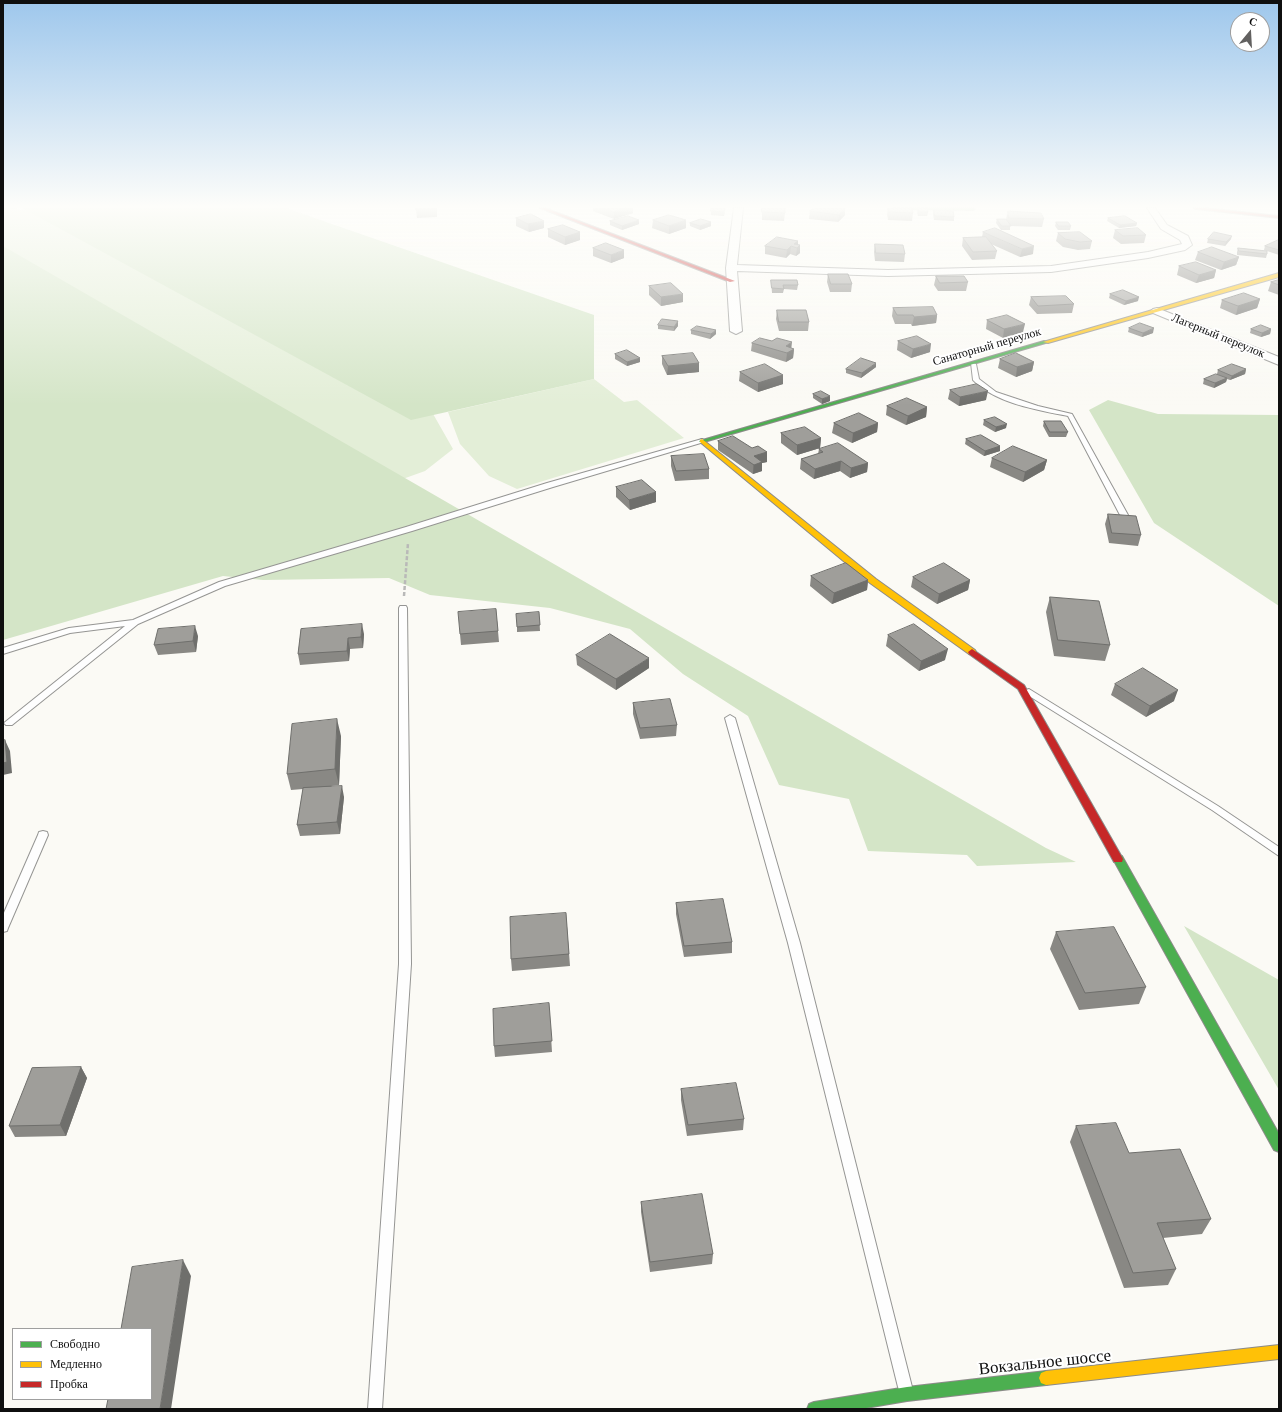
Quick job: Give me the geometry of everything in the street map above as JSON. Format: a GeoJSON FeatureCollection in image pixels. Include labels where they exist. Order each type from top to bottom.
{"type":"FeatureCollection","features":[{"type":"Feature","properties":{"kind":"street"},"geometry":{"type":"LineString","coordinates":[[714,274],[732,281]]}},
{"type":"Feature","properties":{"kind":"street"},"geometry":{"type":"LineString","coordinates":[[731,274],[736,331]]}},
{"type":"Feature","properties":{"kind":"street","name":"Санаторный переулок"},"geometry":{"type":"LineString","coordinates":[[702,441],[1279,276]]}},
{"type":"Feature","properties":{"kind":"street","name":"Лагерный переулок"},"geometry":{"type":"LineString","coordinates":[[1157,311],[1279,361]]}},
{"type":"Feature","properties":{"kind":"street"},"geometry":{"type":"LineString","coordinates":[[702,441],[873,581],[1021,687],[1279,1146]]}},
{"type":"Feature","properties":{"kind":"street","name":"Вокзальное шоссе"},"geometry":{"type":"LineString","coordinates":[[814,1409],[907,1394],[1279,1352]]}},
{"type":"Feature","properties":{"kind":"lane"},"geometry":{"type":"LineString","coordinates":[[973,364],[976,380],[994,393],[1036,408],[1070,415],[1124,515]]}},
{"type":"Feature","properties":{"kind":"lane"},"geometry":{"type":"LineString","coordinates":[[9,723],[135,622],[222,584],[409,529],[550,485],[702,441]]}},
{"type":"Feature","properties":{"kind":"lane"},"geometry":{"type":"LineString","coordinates":[[375,1409],[405,964],[403,608]]}},
{"type":"Feature","properties":{"kind":"lane"},"geometry":{"type":"LineString","coordinates":[[3,652],[69,631],[135,622]]}},
{"type":"Feature","properties":{"kind":"lane"},"geometry":{"type":"LineString","coordinates":[[1021,687],[1214,808],[1279,852]]}},
{"type":"Feature","properties":{"kind":"lane"},"geometry":{"type":"LineString","coordinates":[[730,718],[794,943],[907,1394]]}},
{"type":"Feature","properties":{"kind":"lane"},"geometry":{"type":"LineString","coordinates":[[3,928],[43,835]]}},
{"type":"Feature","properties":{"kind":"path"},"geometry":{"type":"LineString","coordinates":[[403,608],[409,529]]}},
{"type":"Feature","properties":{"kind":"green space"},"geometry":{"type":"Polygon","coordinates":[[[3,274],[166,274],[428,405],[453,449],[425,471],[372,490],[3,476],[3,274]]]}},
{"type":"Feature","properties":{"kind":"green space"},"geometry":{"type":"Polygon","coordinates":[[[3,274],[51,274],[1046,848],[1076,862],[977,866],[967,855],[868,851],[849,799],[779,785],[748,716],[683,674],[630,629],[550,608],[430,595],[389,578],[263,580],[223,576],[3,640],[3,274]]]}},
{"type":"Feature","properties":{"kind":"green space"},"geometry":{"type":"Polygon","coordinates":[[[143,274],[476,274],[594,315],[594,379],[411,420],[143,274]]]}},
{"type":"Feature","properties":{"kind":"green space"},"geometry":{"type":"Polygon","coordinates":[[[594,379],[624,402],[637,400],[684,438],[517,489],[489,476],[460,444],[448,412],[594,379]]]}},
{"type":"Feature","properties":{"kind":"green space"},"geometry":{"type":"Polygon","coordinates":[[[1108,400],[1158,414],[1279,415],[1279,606],[1154,523],[1089,410],[1108,400]]]}},
{"type":"Feature","properties":{"kind":"green space"},"geometry":{"type":"Polygon","coordinates":[[[1184,926],[1279,980],[1279,1090],[1184,926]]]}},
{"type":"Feature","properties":{"kind":"building"},"geometry":{"type":"Polygon","coordinates":[[[828,274],[848,274],[852,284],[831,284],[828,274]]]}},
{"type":"Feature","properties":{"kind":"building"},"geometry":{"type":"Polygon","coordinates":[[[936,276],[964,276],[968,282],[940,283],[936,276]]]}},
{"type":"Feature","properties":{"kind":"building"},"geometry":{"type":"Polygon","coordinates":[[[771,280],[797,280],[798,285],[783,285],[784,289],[772,288],[771,280]]]}},
{"type":"Feature","properties":{"kind":"building"},"geometry":{"type":"Polygon","coordinates":[[[1279,280],[1279,285],[1271,282],[1279,280]]]}},
{"type":"Feature","properties":{"kind":"building"},"geometry":{"type":"Polygon","coordinates":[[[671,283],[683,294],[661,297],[649,286],[671,283]]]}},
{"type":"Feature","properties":{"kind":"building"},"geometry":{"type":"Polygon","coordinates":[[[1123,290],[1139,297],[1126,301],[1110,294],[1123,290]]]}},
{"type":"Feature","properties":{"kind":"building"},"geometry":{"type":"Polygon","coordinates":[[[1244,293],[1260,299],[1238,306],[1222,300],[1244,293]]]}},
{"type":"Feature","properties":{"kind":"building"},"geometry":{"type":"Polygon","coordinates":[[[1066,296],[1074,304],[1038,306],[1031,297],[1066,296]]]}},
{"type":"Feature","properties":{"kind":"building"},"geometry":{"type":"Polygon","coordinates":[[[933,307],[937,315],[914,317],[913,315],[897,315],[893,308],[933,307]]]}},
{"type":"Feature","properties":{"kind":"building"},"geometry":{"type":"Polygon","coordinates":[[[777,310],[806,310],[809,322],[779,322],[777,310]]]}},
{"type":"Feature","properties":{"kind":"building"},"geometry":{"type":"Polygon","coordinates":[[[1007,315],[1025,324],[1004,329],[987,320],[1007,315]]]}},
{"type":"Feature","properties":{"kind":"building"},"geometry":{"type":"Polygon","coordinates":[[[662,319],[678,321],[674,327],[658,325],[662,319]]]}},
{"type":"Feature","properties":{"kind":"building"},"geometry":{"type":"Polygon","coordinates":[[[1140,323],[1154,328],[1143,333],[1129,328],[1140,323]]]}},
{"type":"Feature","properties":{"kind":"building"},"geometry":{"type":"Polygon","coordinates":[[[1261,325],[1271,329],[1262,333],[1251,329],[1261,325]]]}},
{"type":"Feature","properties":{"kind":"building"},"geometry":{"type":"Polygon","coordinates":[[[697,326],[716,330],[711,334],[691,330],[697,326]]]}},
{"type":"Feature","properties":{"kind":"building"},"geometry":{"type":"Polygon","coordinates":[[[917,336],[931,344],[913,349],[898,341],[917,336]]]}},
{"type":"Feature","properties":{"kind":"building"},"geometry":{"type":"Polygon","coordinates":[[[760,338],[772,341],[777,338],[792,342],[786,346],[794,349],[787,353],[752,343],[760,338]]]}},
{"type":"Feature","properties":{"kind":"building"},"geometry":{"type":"Polygon","coordinates":[[[627,350],[640,358],[627,362],[615,354],[627,350]]]}},
{"type":"Feature","properties":{"kind":"building"},"geometry":{"type":"Polygon","coordinates":[[[693,353],[699,363],[668,366],[662,356],[693,353]]]}},
{"type":"Feature","properties":{"kind":"building"},"geometry":{"type":"Polygon","coordinates":[[[1016,353],[1034,362],[1017,367],[1000,359],[1016,353]]]}},
{"type":"Feature","properties":{"kind":"building"},"geometry":{"type":"Polygon","coordinates":[[[861,358],[876,363],[862,373],[846,369],[861,358]]]}},
{"type":"Feature","properties":{"kind":"building"},"geometry":{"type":"Polygon","coordinates":[[[765,364],[783,375],[758,383],[740,372],[765,364]]]}},
{"type":"Feature","properties":{"kind":"building"},"geometry":{"type":"Polygon","coordinates":[[[1232,364],[1246,369],[1232,376],[1218,370],[1232,364]]]}},
{"type":"Feature","properties":{"kind":"building"},"geometry":{"type":"Polygon","coordinates":[[[1216,374],[1227,378],[1215,383],[1204,379],[1216,374]]]}},
{"type":"Feature","properties":{"kind":"building"},"geometry":{"type":"Polygon","coordinates":[[[977,384],[988,391],[960,397],[950,390],[977,384]]]}},
{"type":"Feature","properties":{"kind":"building"},"geometry":{"type":"Polygon","coordinates":[[[821,391],[830,396],[822,399],[813,394],[821,391]]]}},
{"type":"Feature","properties":{"kind":"building"},"geometry":{"type":"Polygon","coordinates":[[[907,398],[927,407],[908,416],[887,406],[907,398]]]}},
{"type":"Feature","properties":{"kind":"building"},"geometry":{"type":"Polygon","coordinates":[[[859,413],[878,423],[853,433],[834,423],[859,413]]]}},
{"type":"Feature","properties":{"kind":"building"},"geometry":{"type":"Polygon","coordinates":[[[995,417],[1007,424],[996,427],[984,420],[995,417]]]}},
{"type":"Feature","properties":{"kind":"building"},"geometry":{"type":"Polygon","coordinates":[[[1044,421],[1061,421],[1068,432],[1050,432],[1044,421]]]}},
{"type":"Feature","properties":{"kind":"building"},"geometry":{"type":"Polygon","coordinates":[[[805,427],[821,438],[797,445],[781,433],[805,427]]]}},
{"type":"Feature","properties":{"kind":"building"},"geometry":{"type":"Polygon","coordinates":[[[981,435],[1000,446],[985,451],[966,439],[981,435]]]}},
{"type":"Feature","properties":{"kind":"building"},"geometry":{"type":"Polygon","coordinates":[[[733,436],[752,448],[758,446],[767,452],[754,456],[762,462],[754,465],[718,441],[733,436]]]}},
{"type":"Feature","properties":{"kind":"building"},"geometry":{"type":"Polygon","coordinates":[[[838,443],[868,463],[851,468],[841,461],[815,469],[801,459],[823,452],[819,449],[838,443]]]}},
{"type":"Feature","properties":{"kind":"building"},"geometry":{"type":"Polygon","coordinates":[[[1013,446],[1047,460],[1025,472],[992,458],[1013,446]]]}},
{"type":"Feature","properties":{"kind":"building"},"geometry":{"type":"Polygon","coordinates":[[[704,454],[709,469],[676,471],[671,456],[704,454]]]}},
{"type":"Feature","properties":{"kind":"building"},"geometry":{"type":"Polygon","coordinates":[[[642,480],[656,492],[629,500],[616,487],[642,480]]]}},
{"type":"Feature","properties":{"kind":"building"},"geometry":{"type":"Polygon","coordinates":[[[1108,514],[1136,516],[1141,535],[1112,533],[1108,514]]]}},
{"type":"Feature","properties":{"kind":"building"},"geometry":{"type":"Polygon","coordinates":[[[846,563],[868,580],[834,593],[811,576],[846,563]]]}},
{"type":"Feature","properties":{"kind":"building"},"geometry":{"type":"Polygon","coordinates":[[[944,563],[970,580],[939,594],[913,577],[944,563]]]}},
{"type":"Feature","properties":{"kind":"building"},"geometry":{"type":"Polygon","coordinates":[[[1050,597],[1099,601],[1110,645],[1058,640],[1050,597]]]}},
{"type":"Feature","properties":{"kind":"building"},"geometry":{"type":"Polygon","coordinates":[[[496,609],[498,631],[460,634],[458,612],[496,609]]]}},
{"type":"Feature","properties":{"kind":"building"},"geometry":{"type":"Polygon","coordinates":[[[539,612],[540,625],[517,627],[516,614],[539,612]]]}},
{"type":"Feature","properties":{"kind":"building"},"geometry":{"type":"Polygon","coordinates":[[[362,624],[361,637],[348,638],[347,651],[298,654],[301,629],[362,624]]]}},
{"type":"Feature","properties":{"kind":"building"},"geometry":{"type":"Polygon","coordinates":[[[914,624],[948,649],[921,661],[888,635],[914,624]]]}},
{"type":"Feature","properties":{"kind":"building"},"geometry":{"type":"Polygon","coordinates":[[[195,626],[193,641],[154,645],[158,629],[195,626]]]}},
{"type":"Feature","properties":{"kind":"building"},"geometry":{"type":"Polygon","coordinates":[[[610,634],[649,658],[616,679],[576,655],[610,634]]]}},
{"type":"Feature","properties":{"kind":"building"},"geometry":{"type":"Polygon","coordinates":[[[1143,668],[1178,690],[1150,706],[1115,684],[1143,668]]]}},
{"type":"Feature","properties":{"kind":"building"},"geometry":{"type":"Polygon","coordinates":[[[670,699],[677,725],[640,728],[633,703],[670,699]]]}},
{"type":"Feature","properties":{"kind":"building"},"geometry":{"type":"Polygon","coordinates":[[[337,719],[335,769],[287,774],[292,724],[337,719]]]}},
{"type":"Feature","properties":{"kind":"building"},"geometry":{"type":"Polygon","coordinates":[[[5,740],[7,762],[3,763],[3,741],[5,740]]]}},
{"type":"Feature","properties":{"kind":"building"},"geometry":{"type":"Polygon","coordinates":[[[342,786],[337,822],[297,825],[303,788],[342,786]]]}},
{"type":"Feature","properties":{"kind":"building"},"geometry":{"type":"Polygon","coordinates":[[[723,899],[732,942],[684,946],[676,903],[723,899]]]}},
{"type":"Feature","properties":{"kind":"building"},"geometry":{"type":"Polygon","coordinates":[[[566,913],[569,954],[511,959],[510,917],[566,913]]]}},
{"type":"Feature","properties":{"kind":"building"},"geometry":{"type":"Polygon","coordinates":[[[1114,927],[1146,987],[1085,993],[1056,932],[1114,927]]]}},
{"type":"Feature","properties":{"kind":"building"},"geometry":{"type":"Polygon","coordinates":[[[549,1003],[552,1041],[494,1046],[493,1009],[549,1003]]]}},
{"type":"Feature","properties":{"kind":"building"},"geometry":{"type":"Polygon","coordinates":[[[81,1067],[60,1125],[9,1126],[32,1068],[81,1067]]]}},
{"type":"Feature","properties":{"kind":"building"},"geometry":{"type":"Polygon","coordinates":[[[736,1083],[744,1119],[688,1125],[681,1089],[736,1083]]]}},
{"type":"Feature","properties":{"kind":"building"},"geometry":{"type":"Polygon","coordinates":[[[1116,1123],[1129,1153],[1180,1149],[1211,1219],[1157,1223],[1176,1269],[1133,1273],[1076,1126],[1116,1123]]]}},
{"type":"Feature","properties":{"kind":"building"},"geometry":{"type":"Polygon","coordinates":[[[702,1194],[713,1254],[650,1262],[641,1202],[702,1194]]]}},
{"type":"Feature","properties":{"kind":"building"},"geometry":{"type":"Polygon","coordinates":[[[183,1260],[160,1409],[106,1409],[108,1400],[152,1400],[152,1328],[121,1328],[132,1267],[183,1260]]]}},
{"type":"Feature","properties":{"kind":"traffic: fast"},"geometry":{"type":"LineString","coordinates":[[702,441],[1046,342]]}},
{"type":"Feature","properties":{"kind":"traffic: fast"},"geometry":{"type":"LineString","coordinates":[[1118,859],[1279,1146]]}},
{"type":"Feature","properties":{"kind":"traffic: fast"},"geometry":{"type":"LineString","coordinates":[[814,1409],[907,1394],[1046,1378]]}},
{"type":"Feature","properties":{"kind":"traffic: slow"},"geometry":{"type":"LineString","coordinates":[[1046,342],[1279,275]]}},
{"type":"Feature","properties":{"kind":"traffic: slow"},"geometry":{"type":"LineString","coordinates":[[702,441],[873,581],[972,652]]}},
{"type":"Feature","properties":{"kind":"traffic: slow"},"geometry":{"type":"LineString","coordinates":[[1046,1378],[1279,1352]]}},
{"type":"Feature","properties":{"kind":"traffic: jam"},"geometry":{"type":"LineString","coordinates":[[714,274],[732,281]]}},
{"type":"Feature","properties":{"kind":"traffic: jam"},"geometry":{"type":"LineString","coordinates":[[972,652],[1021,687],[1118,859]]}}]}
